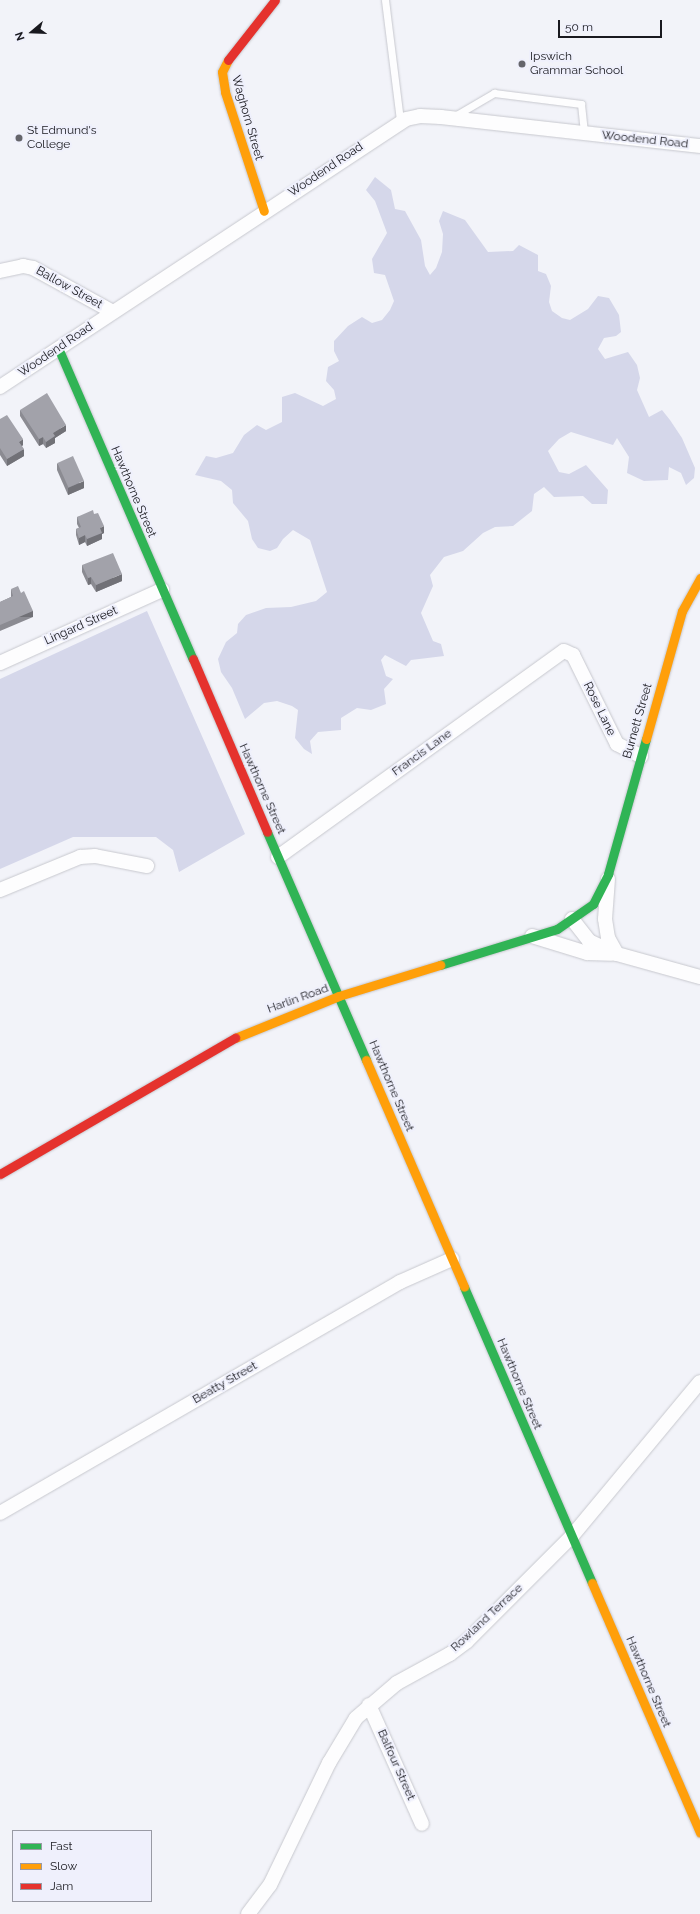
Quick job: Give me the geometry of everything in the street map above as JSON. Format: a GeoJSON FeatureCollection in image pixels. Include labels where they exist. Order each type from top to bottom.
{"type":"FeatureCollection","features":[{"type":"Feature","properties":{"kind":"street","name":"Waghorn Street"},"geometry":{"type":"LineString","coordinates":[[264,211],[224,92],[222,72],[231,54],[275,0]]}},
{"type":"Feature","properties":{"kind":"street","name":"Woodend Road"},"geometry":{"type":"LineString","coordinates":[[0,387],[59,350],[264,211],[400,122],[420,116],[451,118],[700,146]]}},
{"type":"Feature","properties":{"kind":"street","name":"Ballow Street"},"geometry":{"type":"LineString","coordinates":[[0,271],[23,266],[33,268],[113,312]]}},
{"type":"Feature","properties":{"kind":"street","name":"Hawthorne Street"},"geometry":{"type":"LineString","coordinates":[[59,350],[700,1833]]}},
{"type":"Feature","properties":{"kind":"street","name":"Burnett Street"},"geometry":{"type":"LineString","coordinates":[[608,874],[682,611],[700,579]]}},
{"type":"Feature","properties":{"kind":"street","name":"Lingard Street"},"geometry":{"type":"LineString","coordinates":[[0,663],[162,590]]}},
{"type":"Feature","properties":{"kind":"street","name":"Rose Lane"},"geometry":{"type":"LineString","coordinates":[[567,651],[573,655],[617,744],[641,756]]}},
{"type":"Feature","properties":{"kind":"street","name":"Francis Lane"},"geometry":{"type":"LineString","coordinates":[[278,857],[561,653],[567,651]]}},
{"type":"Feature","properties":{"kind":"street"},"geometry":{"type":"LineString","coordinates":[[0,890],[80,857],[95,856],[147,866]]}},
{"type":"Feature","properties":{"kind":"street","name":"Harlin Road"},"geometry":{"type":"LineString","coordinates":[[0,1174],[222,1043],[258,1026],[339,996],[557,929],[592,904],[608,874]]}},
{"type":"Feature","properties":{"kind":"street"},"geometry":{"type":"LineString","coordinates":[[608,874],[606,919],[608,938],[617,954]]}},
{"type":"Feature","properties":{"kind":"street"},"geometry":{"type":"LineString","coordinates":[[572,919],[589,941],[617,954],[700,977]]}},
{"type":"Feature","properties":{"kind":"street"},"geometry":{"type":"LineString","coordinates":[[532,936],[587,954],[617,954]]}},
{"type":"Feature","properties":{"kind":"street","name":"Beatty Street"},"geometry":{"type":"LineString","coordinates":[[0,1512],[400,1282],[452,1259]]}},
{"type":"Feature","properties":{"kind":"street","name":"Rowland Terrace"},"geometry":{"type":"LineString","coordinates":[[248,1914],[270,1885],[341,1740],[369,1705],[397,1683],[450,1654],[467,1641],[572,1536],[700,1382]]}},
{"type":"Feature","properties":{"kind":"street","name":"Balfour Street"},"geometry":{"type":"LineString","coordinates":[[369,1705],[422,1824]]}},
{"type":"Feature","properties":{"kind":"lane"},"geometry":{"type":"LineString","coordinates":[[385,0],[400,122]]}},
{"type":"Feature","properties":{"kind":"lane"},"geometry":{"type":"LineString","coordinates":[[451,118],[494,92],[581,104],[584,133]]}},
{"type":"Feature","properties":{"kind":"shaded area"},"geometry":{"type":"Polygon","coordinates":[[[375,177],[391,190],[395,209],[405,211],[421,240],[425,266],[430,275],[436,268],[442,252],[443,234],[439,221],[443,211],[465,220],[488,252],[513,251],[519,245],[538,255],[538,271],[546,274],[551,286],[549,302],[552,311],[562,318],[570,320],[588,309],[598,296],[609,298],[619,315],[621,332],[616,336],[604,338],[598,349],[605,359],[628,352],[637,365],[640,378],[637,390],[649,417],[662,410],[670,420],[682,438],[695,468],[694,478],[686,485],[681,473],[669,467],[668,480],[644,481],[627,473],[629,457],[617,438],[613,445],[571,432],[559,439],[548,451],[559,472],[569,474],[586,465],[608,490],[607,504],[592,504],[583,496],[554,497],[544,487],[534,494],[532,511],[513,526],[495,527],[483,533],[463,551],[444,557],[430,575],[433,586],[421,613],[433,641],[441,644],[444,656],[411,660],[406,666],[385,655],[381,660],[386,676],[393,679],[384,689],[386,704],[371,710],[357,708],[341,718],[341,730],[318,732],[310,741],[312,754],[304,749],[295,738],[298,710],[292,706],[277,701],[264,703],[245,719],[232,688],[221,672],[218,659],[226,642],[237,633],[238,624],[246,615],[266,608],[291,607],[316,601],[327,592],[310,540],[293,530],[283,539],[277,548],[270,551],[258,548],[252,539],[248,521],[233,503],[232,490],[221,481],[195,475],[206,456],[216,458],[233,453],[244,435],[257,425],[266,430],[282,422],[282,397],[295,393],[323,406],[336,399],[334,390],[326,381],[328,367],[339,361],[334,351],[334,341],[348,326],[362,317],[372,323],[382,320],[390,310],[394,301],[385,275],[374,273],[372,259],[387,233],[375,201],[366,190],[375,177]]]}},
{"type":"Feature","properties":{"kind":"shaded area"},"geometry":{"type":"Polygon","coordinates":[[[147,611],[245,834],[179,872],[173,850],[156,837],[73,837],[0,869],[0,679],[147,611]]]}},
{"type":"Feature","properties":{"kind":"building"},"geometry":{"type":"Polygon","coordinates":[[[47,393],[66,425],[53,433],[55,436],[46,442],[43,437],[39,439],[20,410],[47,393]]]}},
{"type":"Feature","properties":{"kind":"building"},"geometry":{"type":"Polygon","coordinates":[[[7,415],[23,439],[19,442],[24,449],[7,459],[0,448],[0,419],[7,415]]]}},
{"type":"Feature","properties":{"kind":"building"},"geometry":{"type":"Polygon","coordinates":[[[73,456],[84,481],[68,488],[57,463],[73,456]]]}},
{"type":"Feature","properties":{"kind":"building"},"geometry":{"type":"Polygon","coordinates":[[[93,510],[94,514],[98,513],[104,526],[100,528],[102,533],[87,539],[85,535],[79,538],[76,529],[81,527],[77,517],[93,510]]]}},
{"type":"Feature","properties":{"kind":"building"},"geometry":{"type":"Polygon","coordinates":[[[113,553],[122,574],[96,585],[91,577],[88,578],[82,565],[113,553]]]}},
{"type":"Feature","properties":{"kind":"building"},"geometry":{"type":"Polygon","coordinates":[[[18,586],[21,593],[24,591],[33,611],[0,625],[0,602],[13,596],[11,589],[18,586]]]}},
{"type":"Feature","properties":{"kind":"traffic: fast"},"geometry":{"type":"LineString","coordinates":[[59,350],[193,659]]}},
{"type":"Feature","properties":{"kind":"traffic: fast"},"geometry":{"type":"LineString","coordinates":[[440,965],[557,929],[593,904],[608,874],[646,739]]}},
{"type":"Feature","properties":{"kind":"traffic: fast"},"geometry":{"type":"LineString","coordinates":[[267,832],[366,1060]]}},
{"type":"Feature","properties":{"kind":"traffic: fast"},"geometry":{"type":"LineString","coordinates":[[464,1287],[592,1583]]}},
{"type":"Feature","properties":{"kind":"traffic: slow"},"geometry":{"type":"LineString","coordinates":[[228,60],[222,72],[225,92],[264,211]]}},
{"type":"Feature","properties":{"kind":"traffic: slow"},"geometry":{"type":"LineString","coordinates":[[646,739],[682,611],[700,578]]}},
{"type":"Feature","properties":{"kind":"traffic: slow"},"geometry":{"type":"LineString","coordinates":[[235,1038],[339,996],[440,965]]}},
{"type":"Feature","properties":{"kind":"traffic: slow"},"geometry":{"type":"LineString","coordinates":[[366,1060],[464,1287]]}},
{"type":"Feature","properties":{"kind":"traffic: slow"},"geometry":{"type":"LineString","coordinates":[[592,1583],[700,1833]]}},
{"type":"Feature","properties":{"kind":"traffic: jam"},"geometry":{"type":"LineString","coordinates":[[228,60],[275,0]]}},
{"type":"Feature","properties":{"kind":"traffic: jam"},"geometry":{"type":"LineString","coordinates":[[193,659],[267,832]]}},
{"type":"Feature","properties":{"kind":"traffic: jam"},"geometry":{"type":"LineString","coordinates":[[0,1174],[235,1038]]}},
{"type":"Feature","properties":{"kind":"place","name":"Ipswich Grammar School"},"geometry":{"type":"Point","coordinates":[522,64]}},
{"type":"Feature","properties":{"kind":"place","name":"St Edmund's College"},"geometry":{"type":"Point","coordinates":[19,138]}}]}
